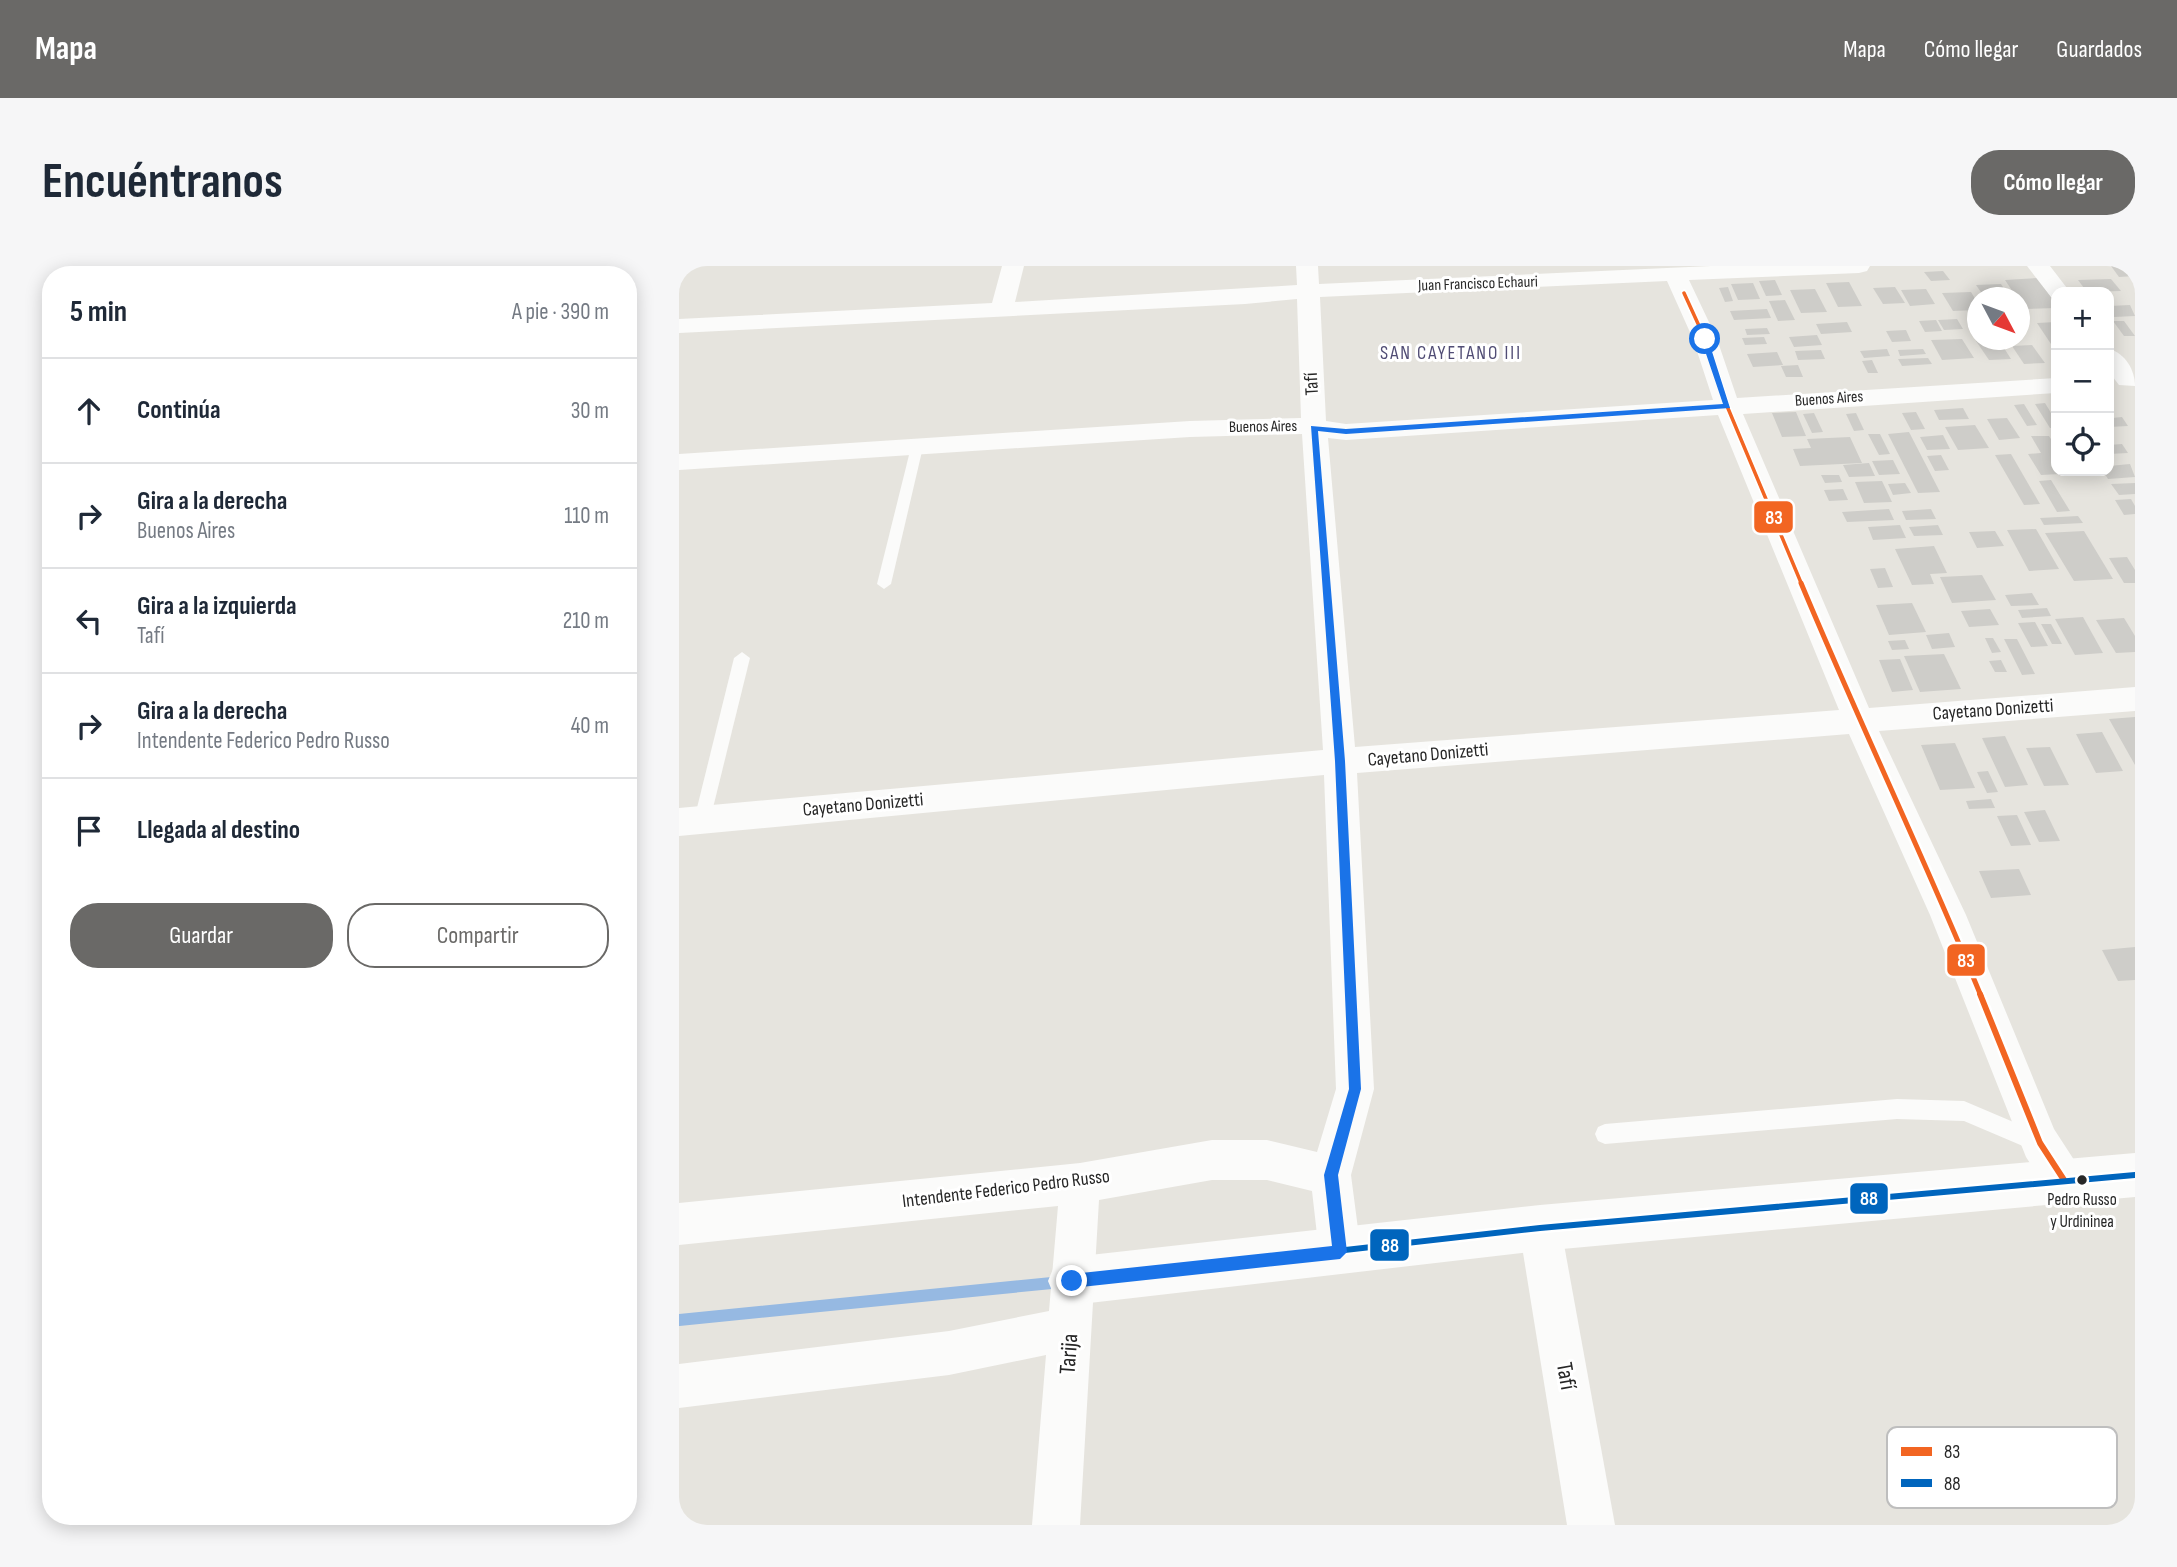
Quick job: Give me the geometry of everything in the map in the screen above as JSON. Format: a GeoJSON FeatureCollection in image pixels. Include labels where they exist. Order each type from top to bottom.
{"type":"FeatureCollection","features":[{"type":"Feature","properties":{"kind":"street"},"geometry":{"type":"LineString","coordinates":[[1002,309],[1013,266]]}},
{"type":"Feature","properties":{"kind":"street","name":"Juan Francisco Echauri"},"geometry":{"type":"LineString","coordinates":[[679,326],[1245,297],[1307,279],[1676,276],[1716,270],[1859,266]]}},
{"type":"Feature","properties":{"kind":"street"},"geometry":{"type":"LineString","coordinates":[[2038,266],[2055,287]]}},
{"type":"Feature","properties":{"kind":"street"},"geometry":{"type":"LineString","coordinates":[[1676,276],[1705,339],[1727,406],[1859,720],[1948,915],[2052,1162]]}},
{"type":"Feature","properties":{"kind":"street","name":"Tafí"},"geometry":{"type":"LineString","coordinates":[[1307,279],[1314,428],[1340,761],[1355,1089],[1331,1175],[1340,1252]]}},
{"type":"Feature","properties":{"kind":"street"},"geometry":{"type":"LineString","coordinates":[[2114,364],[2124,380]]}},
{"type":"Feature","properties":{"kind":"street","name":"Buenos Aires"},"geometry":{"type":"LineString","coordinates":[[679,462],[1191,429],[1294,425],[1346,432],[2051,385]]}},
{"type":"Feature","properties":{"kind":"street","name":"Cayetano Donizetti"},"geometry":{"type":"LineString","coordinates":[[690,821],[1340,761],[2135,699]]}},
{"type":"Feature","properties":{"kind":"street","name":"Intendente Federico Pedro Russo"},"geometry":{"type":"LineString","coordinates":[[679,1224],[1080,1182],[1212,1160],[1266,1160],[1331,1175]]}},
{"type":"Feature","properties":{"kind":"street"},"geometry":{"type":"LineString","coordinates":[[1072,1281],[1540,1228],[2052,1162],[2135,1175]]}},
{"type":"Feature","properties":{"kind":"street","name":"Tarija"},"geometry":{"type":"LineString","coordinates":[[1056,1525],[1080,1182]]}},
{"type":"Feature","properties":{"kind":"street","name":"Tafí"},"geometry":{"type":"LineString","coordinates":[[1540,1228],[1591,1525]]}},
{"type":"Feature","properties":{"kind":"street"},"geometry":{"type":"LineString","coordinates":[[679,1386],[949,1353],[1071,1328]]}},
{"type":"Feature","properties":{"kind":"lane"},"geometry":{"type":"LineString","coordinates":[[884,584],[917,447]]}},
{"type":"Feature","properties":{"kind":"lane"},"geometry":{"type":"LineString","coordinates":[[690,821],[742,658]]}},
{"type":"Feature","properties":{"kind":"lane"},"geometry":{"type":"LineString","coordinates":[[1605,1134],[1898,1109],[1964,1111],[2052,1162]]}},
{"type":"Feature","properties":{"kind":"building"},"geometry":{"type":"Polygon","coordinates":[[[2111,266],[2132,266],[2135,276],[2119,277],[2111,266]]]}},
{"type":"Feature","properties":{"kind":"building"},"geometry":{"type":"Polygon","coordinates":[[[1943,271],[1950,280],[1931,281],[1924,272],[1943,271]]]}},
{"type":"Feature","properties":{"kind":"building"},"geometry":{"type":"Polygon","coordinates":[[[2038,278],[2051,297],[2051,308],[2030,309],[2030,287],[2010,287],[2005,280],[2038,278]]]}},
{"type":"Feature","properties":{"kind":"building"},"geometry":{"type":"Polygon","coordinates":[[[2111,279],[2121,291],[2114,291],[2114,287],[2083,287],[2078,280],[2111,279]]]}},
{"type":"Feature","properties":{"kind":"building"},"geometry":{"type":"Polygon","coordinates":[[[1775,280],[1782,295],[1766,296],[1759,281],[1775,280]]]}},
{"type":"Feature","properties":{"kind":"building"},"geometry":{"type":"Polygon","coordinates":[[[1849,282],[1862,306],[1838,307],[1826,283],[1849,282]]]}},
{"type":"Feature","properties":{"kind":"building"},"geometry":{"type":"Polygon","coordinates":[[[1753,283],[1760,299],[1738,300],[1731,284],[1753,283]]]}},
{"type":"Feature","properties":{"kind":"building"},"geometry":{"type":"Polygon","coordinates":[[[2001,284],[2003,287],[1977,287],[1976,285],[2001,284]]]}},
{"type":"Feature","properties":{"kind":"building"},"geometry":{"type":"Polygon","coordinates":[[[1728,287],[1733,301],[1725,302],[1719,288],[1728,287]]]}},
{"type":"Feature","properties":{"kind":"building"},"geometry":{"type":"Polygon","coordinates":[[[1895,287],[1905,303],[1883,304],[1873,288],[1895,287]]]}},
{"type":"Feature","properties":{"kind":"building"},"geometry":{"type":"Polygon","coordinates":[[[1815,289],[1827,312],[1801,313],[1790,290],[1815,289]]]}},
{"type":"Feature","properties":{"kind":"building"},"geometry":{"type":"Polygon","coordinates":[[[1926,289],[1935,304],[1910,306],[1901,290],[1926,289]]]}},
{"type":"Feature","properties":{"kind":"building"},"geometry":{"type":"Polygon","coordinates":[[[1967,292],[1967,310],[1953,311],[1942,293],[1967,292]]]}},
{"type":"Feature","properties":{"kind":"building"},"geometry":{"type":"Polygon","coordinates":[[[1785,300],[1795,320],[1778,321],[1769,301],[1785,300]]]}},
{"type":"Feature","properties":{"kind":"building"},"geometry":{"type":"Polygon","coordinates":[[[2130,305],[2135,316],[2114,317],[2114,306],[2130,305]]]}},
{"type":"Feature","properties":{"kind":"building"},"geometry":{"type":"Polygon","coordinates":[[[1767,309],[1771,318],[1734,320],[1730,311],[1767,309]]]}},
{"type":"Feature","properties":{"kind":"building"},"geometry":{"type":"Polygon","coordinates":[[[1957,319],[1963,329],[1944,330],[1938,320],[1957,319]]]}},
{"type":"Feature","properties":{"kind":"building"},"geometry":{"type":"Polygon","coordinates":[[[1936,320],[1942,331],[1925,332],[1919,321],[1936,320]]]}},
{"type":"Feature","properties":{"kind":"building"},"geometry":{"type":"Polygon","coordinates":[[[2114,321],[2124,321],[2135,336],[2124,336],[2114,321]]]}},
{"type":"Feature","properties":{"kind":"building"},"geometry":{"type":"Polygon","coordinates":[[[1847,322],[1852,332],[1821,334],[1816,324],[1847,322]]]}},
{"type":"Feature","properties":{"kind":"building"},"geometry":{"type":"Polygon","coordinates":[[[2051,322],[2051,344],[2037,323],[2051,322]]]}},
{"type":"Feature","properties":{"kind":"building"},"geometry":{"type":"Polygon","coordinates":[[[1767,328],[1770,334],[1747,335],[1745,329],[1767,328]]]}},
{"type":"Feature","properties":{"kind":"building"},"geometry":{"type":"Polygon","coordinates":[[[1906,330],[1911,341],[1892,342],[1886,331],[1906,330]]]}},
{"type":"Feature","properties":{"kind":"building"},"geometry":{"type":"Polygon","coordinates":[[[1817,335],[1822,345],[1794,347],[1789,337],[1817,335]]]}},
{"type":"Feature","properties":{"kind":"building"},"geometry":{"type":"Polygon","coordinates":[[[1764,337],[1767,344],[1745,345],[1742,338],[1764,337]]]}},
{"type":"Feature","properties":{"kind":"building"},"geometry":{"type":"Polygon","coordinates":[[[1962,339],[1974,358],[1942,360],[1931,340],[1962,339]]]}},
{"type":"Feature","properties":{"kind":"building"},"geometry":{"type":"Polygon","coordinates":[[[2030,345],[2045,363],[2024,364],[2015,350],[2030,350],[2030,345]]]}},
{"type":"Feature","properties":{"kind":"building"},"geometry":{"type":"Polygon","coordinates":[[[1887,349],[1890,356],[1864,358],[1860,351],[1887,349]]]}},
{"type":"Feature","properties":{"kind":"building"},"geometry":{"type":"Polygon","coordinates":[[[1923,349],[1926,354],[1900,356],[1898,350],[1923,349]]]}},
{"type":"Feature","properties":{"kind":"building"},"geometry":{"type":"Polygon","coordinates":[[[1821,350],[1825,359],[1798,360],[1795,351],[1821,350]]]}},
{"type":"Feature","properties":{"kind":"building"},"geometry":{"type":"Polygon","coordinates":[[[1982,350],[2005,350],[2011,359],[1989,360],[1982,350]]]}},
{"type":"Feature","properties":{"kind":"building"},"geometry":{"type":"Polygon","coordinates":[[[1777,352],[1783,365],[1753,367],[1747,354],[1777,352]]]}},
{"type":"Feature","properties":{"kind":"building"},"geometry":{"type":"Polygon","coordinates":[[[1928,358],[1932,364],[1902,366],[1898,359],[1928,358]]]}},
{"type":"Feature","properties":{"kind":"building"},"geometry":{"type":"Polygon","coordinates":[[[1872,360],[1878,373],[1868,373],[1862,361],[1872,360]]]}},
{"type":"Feature","properties":{"kind":"building"},"geometry":{"type":"Polygon","coordinates":[[[1798,365],[1803,377],[1786,377],[1781,366],[1798,365]]]}},
{"type":"Feature","properties":{"kind":"building"},"geometry":{"type":"Polygon","coordinates":[[[2045,403],[2051,413],[2051,428],[2050,428],[2035,404],[2045,403]]]}},
{"type":"Feature","properties":{"kind":"building"},"geometry":{"type":"Polygon","coordinates":[[[2024,404],[2037,425],[2027,426],[2014,405],[2024,404]]]}},
{"type":"Feature","properties":{"kind":"building"},"geometry":{"type":"Polygon","coordinates":[[[1963,408],[1969,419],[1939,420],[1934,410],[1963,408]]]}},
{"type":"Feature","properties":{"kind":"building"},"geometry":{"type":"Polygon","coordinates":[[[1796,412],[1806,436],[1782,437],[1772,413],[1796,412]]]}},
{"type":"Feature","properties":{"kind":"building"},"geometry":{"type":"Polygon","coordinates":[[[1916,412],[1925,429],[1911,430],[1902,413],[1916,412]]]}},
{"type":"Feature","properties":{"kind":"building"},"geometry":{"type":"Polygon","coordinates":[[[1814,413],[1823,432],[1812,433],[1803,414],[1814,413]]]}},
{"type":"Feature","properties":{"kind":"building"},"geometry":{"type":"Polygon","coordinates":[[[1856,413],[1864,430],[1854,431],[1846,414],[1856,413]]]}},
{"type":"Feature","properties":{"kind":"building"},"geometry":{"type":"Polygon","coordinates":[[[2122,417],[2128,426],[2114,427],[2114,418],[2122,417]]]}},
{"type":"Feature","properties":{"kind":"building"},"geometry":{"type":"Polygon","coordinates":[[[2007,418],[2020,438],[1999,440],[1987,419],[2007,418]]]}},
{"type":"Feature","properties":{"kind":"building"},"geometry":{"type":"Polygon","coordinates":[[[1975,425],[1989,448],[1958,450],[1945,427],[1975,425]]]}},
{"type":"Feature","properties":{"kind":"building"},"geometry":{"type":"Polygon","coordinates":[[[1909,432],[1940,492],[1918,493],[1888,434],[1909,432]]]}},
{"type":"Feature","properties":{"kind":"building"},"geometry":{"type":"Polygon","coordinates":[[[1868,434],[1880,434],[1890,454],[1879,455],[1868,434]]]}},
{"type":"Feature","properties":{"kind":"building"},"geometry":{"type":"Polygon","coordinates":[[[1943,435],[1950,449],[1927,450],[1920,437],[1943,435]]]}},
{"type":"Feature","properties":{"kind":"building"},"geometry":{"type":"Polygon","coordinates":[[[2031,436],[2049,436],[2051,439],[2051,474],[2041,475],[2028,454],[2041,453],[2031,436]]]}},
{"type":"Feature","properties":{"kind":"building"},"geometry":{"type":"Polygon","coordinates":[[[1850,437],[1862,463],[1800,466],[1793,449],[1811,448],[1807,439],[1850,437]]]}},
{"type":"Feature","properties":{"kind":"building"},"geometry":{"type":"Polygon","coordinates":[[[2122,444],[2128,453],[2114,454],[2114,445],[2122,444]]]}},
{"type":"Feature","properties":{"kind":"building"},"geometry":{"type":"Polygon","coordinates":[[[2011,454],[2040,504],[2024,505],[1995,455],[2011,454]]]}},
{"type":"Feature","properties":{"kind":"building"},"geometry":{"type":"Polygon","coordinates":[[[1941,455],[1949,470],[1935,471],[1927,456],[1941,455]]]}},
{"type":"Feature","properties":{"kind":"building"},"geometry":{"type":"Polygon","coordinates":[[[1893,460],[1900,474],[1879,475],[1872,461],[1893,460]]]}},
{"type":"Feature","properties":{"kind":"building"},"geometry":{"type":"Polygon","coordinates":[[[1869,463],[1875,476],[1849,477],[1843,465],[1869,463]]]}},
{"type":"Feature","properties":{"kind":"building"},"geometry":{"type":"Polygon","coordinates":[[[2130,464],[2135,477],[2108,479],[2106,476],[2114,476],[2114,466],[2130,464]]]}},
{"type":"Feature","properties":{"kind":"building"},"geometry":{"type":"Polygon","coordinates":[[[1821,475],[1839,475],[1842,482],[1825,483],[1821,475]]]}},
{"type":"Feature","properties":{"kind":"building"},"geometry":{"type":"Polygon","coordinates":[[[2051,480],[2070,511],[2057,512],[2039,481],[2051,480]]]}},
{"type":"Feature","properties":{"kind":"building"},"geometry":{"type":"Polygon","coordinates":[[[1882,481],[1892,502],[1864,503],[1855,482],[1882,481]]]}},
{"type":"Feature","properties":{"kind":"building"},"geometry":{"type":"Polygon","coordinates":[[[1905,483],[1911,493],[1893,495],[1888,484],[1905,483]]]}},
{"type":"Feature","properties":{"kind":"building"},"geometry":{"type":"Polygon","coordinates":[[[2135,483],[2135,494],[2119,495],[2111,484],[2135,483]]]}},
{"type":"Feature","properties":{"kind":"building"},"geometry":{"type":"Polygon","coordinates":[[[1843,489],[1848,500],[1829,501],[1824,490],[1843,489]]]}},
{"type":"Feature","properties":{"kind":"building"},"geometry":{"type":"Polygon","coordinates":[[[2131,499],[2135,514],[2124,515],[2115,500],[2131,499]]]}},
{"type":"Feature","properties":{"kind":"building"},"geometry":{"type":"Polygon","coordinates":[[[1889,509],[1894,520],[1847,522],[1842,512],[1889,509]]]}},
{"type":"Feature","properties":{"kind":"building"},"geometry":{"type":"Polygon","coordinates":[[[1931,509],[1936,519],[1906,520],[1902,511],[1931,509]]]}},
{"type":"Feature","properties":{"kind":"building"},"geometry":{"type":"Polygon","coordinates":[[[2078,516],[2083,523],[2044,525],[2040,518],[2078,516]]]}},
{"type":"Feature","properties":{"kind":"building"},"geometry":{"type":"Polygon","coordinates":[[[1900,525],[1906,538],[1873,540],[1868,527],[1900,525]]]}},
{"type":"Feature","properties":{"kind":"building"},"geometry":{"type":"Polygon","coordinates":[[[1938,525],[1943,535],[1914,536],[1909,527],[1938,525]]]}},
{"type":"Feature","properties":{"kind":"building"},"geometry":{"type":"Polygon","coordinates":[[[2036,529],[2059,569],[2029,571],[2007,530],[2036,529]]]}},
{"type":"Feature","properties":{"kind":"building"},"geometry":{"type":"Polygon","coordinates":[[[1995,531],[2004,546],[1977,548],[1969,532],[1995,531]]]}},
{"type":"Feature","properties":{"kind":"building"},"geometry":{"type":"Polygon","coordinates":[[[2084,531],[2113,579],[2074,581],[2045,533],[2084,531]]]}},
{"type":"Feature","properties":{"kind":"building"},"geometry":{"type":"Polygon","coordinates":[[[1934,546],[1947,573],[1930,574],[1934,584],[1912,585],[1895,549],[1934,546]]]}},
{"type":"Feature","properties":{"kind":"building"},"geometry":{"type":"Polygon","coordinates":[[[2127,557],[2135,570],[2135,583],[2124,583],[2109,558],[2127,557]]]}},
{"type":"Feature","properties":{"kind":"building"},"geometry":{"type":"Polygon","coordinates":[[[1885,568],[1893,587],[1878,588],[1870,569],[1885,568]]]}},
{"type":"Feature","properties":{"kind":"building"},"geometry":{"type":"Polygon","coordinates":[[[1982,575],[1996,600],[1952,603],[1940,577],[1982,575]]]}},
{"type":"Feature","properties":{"kind":"building"},"geometry":{"type":"Polygon","coordinates":[[[2032,593],[2039,605],[2011,606],[2005,595],[2032,593]]]}},
{"type":"Feature","properties":{"kind":"building"},"geometry":{"type":"Polygon","coordinates":[[[1912,603],[1926,632],[1889,635],[1876,605],[1912,603]]]}},
{"type":"Feature","properties":{"kind":"building"},"geometry":{"type":"Polygon","coordinates":[[[2047,608],[2051,616],[2022,618],[2018,610],[2047,608]]]}},
{"type":"Feature","properties":{"kind":"building"},"geometry":{"type":"Polygon","coordinates":[[[1990,609],[1999,625],[1969,627],[1961,611],[1990,609]]]}},
{"type":"Feature","properties":{"kind":"building"},"geometry":{"type":"Polygon","coordinates":[[[2083,617],[2103,653],[2075,655],[2055,619],[2083,617]]]}},
{"type":"Feature","properties":{"kind":"building"},"geometry":{"type":"Polygon","coordinates":[[[2124,618],[2135,636],[2135,652],[2116,653],[2096,620],[2124,618]]]}},
{"type":"Feature","properties":{"kind":"building"},"geometry":{"type":"Polygon","coordinates":[[[2035,622],[2048,646],[2031,647],[2018,623],[2035,622]]]}},
{"type":"Feature","properties":{"kind":"building"},"geometry":{"type":"Polygon","coordinates":[[[2041,624],[2051,624],[2062,644],[2052,644],[2041,624]]]}},
{"type":"Feature","properties":{"kind":"building"},"geometry":{"type":"Polygon","coordinates":[[[1949,633],[1955,647],[1932,649],[1926,635],[1949,633]]]}},
{"type":"Feature","properties":{"kind":"building"},"geometry":{"type":"Polygon","coordinates":[[[1985,638],[1993,638],[2001,652],[1992,653],[1985,638]]]}},
{"type":"Feature","properties":{"kind":"building"},"geometry":{"type":"Polygon","coordinates":[[[2004,639],[2017,639],[2035,674],[2022,675],[2004,639]]]}},
{"type":"Feature","properties":{"kind":"building"},"geometry":{"type":"Polygon","coordinates":[[[1905,640],[1909,649],[1892,650],[1888,641],[1905,640]]]}},
{"type":"Feature","properties":{"kind":"building"},"geometry":{"type":"Polygon","coordinates":[[[1944,654],[1961,689],[1920,692],[1904,656],[1944,654]]]}},
{"type":"Feature","properties":{"kind":"building"},"geometry":{"type":"Polygon","coordinates":[[[1900,659],[1913,690],[1892,692],[1879,660],[1900,659]]]}},
{"type":"Feature","properties":{"kind":"building"},"geometry":{"type":"Polygon","coordinates":[[[2001,660],[2007,672],[1995,672],[1989,661],[2001,660]]]}},
{"type":"Feature","properties":{"kind":"building"},"geometry":{"type":"Polygon","coordinates":[[[2135,717],[2135,765],[2109,719],[2135,717]]]}},
{"type":"Feature","properties":{"kind":"building"},"geometry":{"type":"Polygon","coordinates":[[[2102,732],[2123,771],[2096,773],[2076,734],[2102,732]]]}},
{"type":"Feature","properties":{"kind":"building"},"geometry":{"type":"Polygon","coordinates":[[[2005,736],[2028,785],[2005,787],[1982,738],[2005,736]]]}},
{"type":"Feature","properties":{"kind":"building"},"geometry":{"type":"Polygon","coordinates":[[[1955,743],[1975,788],[1940,790],[1921,745],[1955,743]]]}},
{"type":"Feature","properties":{"kind":"building"},"geometry":{"type":"Polygon","coordinates":[[[2050,747],[2069,785],[2044,786],[2026,748],[2050,747]]]}},
{"type":"Feature","properties":{"kind":"building"},"geometry":{"type":"Polygon","coordinates":[[[1988,771],[1998,792],[1987,793],[1977,772],[1988,771]]]}},
{"type":"Feature","properties":{"kind":"building"},"geometry":{"type":"Polygon","coordinates":[[[1991,799],[1995,808],[1969,809],[1966,801],[1991,799]]]}},
{"type":"Feature","properties":{"kind":"building"},"geometry":{"type":"Polygon","coordinates":[[[2045,810],[2060,841],[2039,842],[2024,812],[2045,810]]]}},
{"type":"Feature","properties":{"kind":"building"},"geometry":{"type":"Polygon","coordinates":[[[2017,815],[2031,845],[2011,846],[1997,816],[2017,815]]]}},
{"type":"Feature","properties":{"kind":"building"},"geometry":{"type":"Polygon","coordinates":[[[2019,869],[2031,895],[1991,898],[1979,871],[2019,869]]]}},
{"type":"Feature","properties":{"kind":"building"},"geometry":{"type":"Polygon","coordinates":[[[2135,947],[2135,980],[2118,981],[2102,950],[2135,947]]]}},
{"type":"Feature","properties":{"kind":"waterway"},"geometry":{"type":"LineString","coordinates":[[679,1320],[1062,1282]]}},
{"type":"Feature","properties":{"kind":"transit line","name":"83"},"geometry":{"type":"LineString","coordinates":[[1684,293],[1705,339],[1727,406],[1859,721],[1948,915],[2040,1143],[2064,1180]]}},
{"type":"Feature","properties":{"kind":"transit line","name":"88"},"geometry":{"type":"LineString","coordinates":[[1072,1281],[1540,1228],[2135,1175]]}},
{"type":"Feature","properties":{"kind":"place","name":"Pedro Russo y Urdininea"},"geometry":{"type":"Point","coordinates":[2082,1180]}},
{"type":"Feature","properties":{"kind":"district","name":"SAN CAYETANO III"},"geometry":{"type":"Point","coordinates":[1451,353]}},
{"type":"Feature","properties":{"kind":"route"},"geometry":{"type":"LineString","coordinates":[[1072,1281],[1340,1252],[1331,1175],[1355,1089],[1340,761],[1314,428],[1346,432],[1727,406],[1705,339]]}}]}
